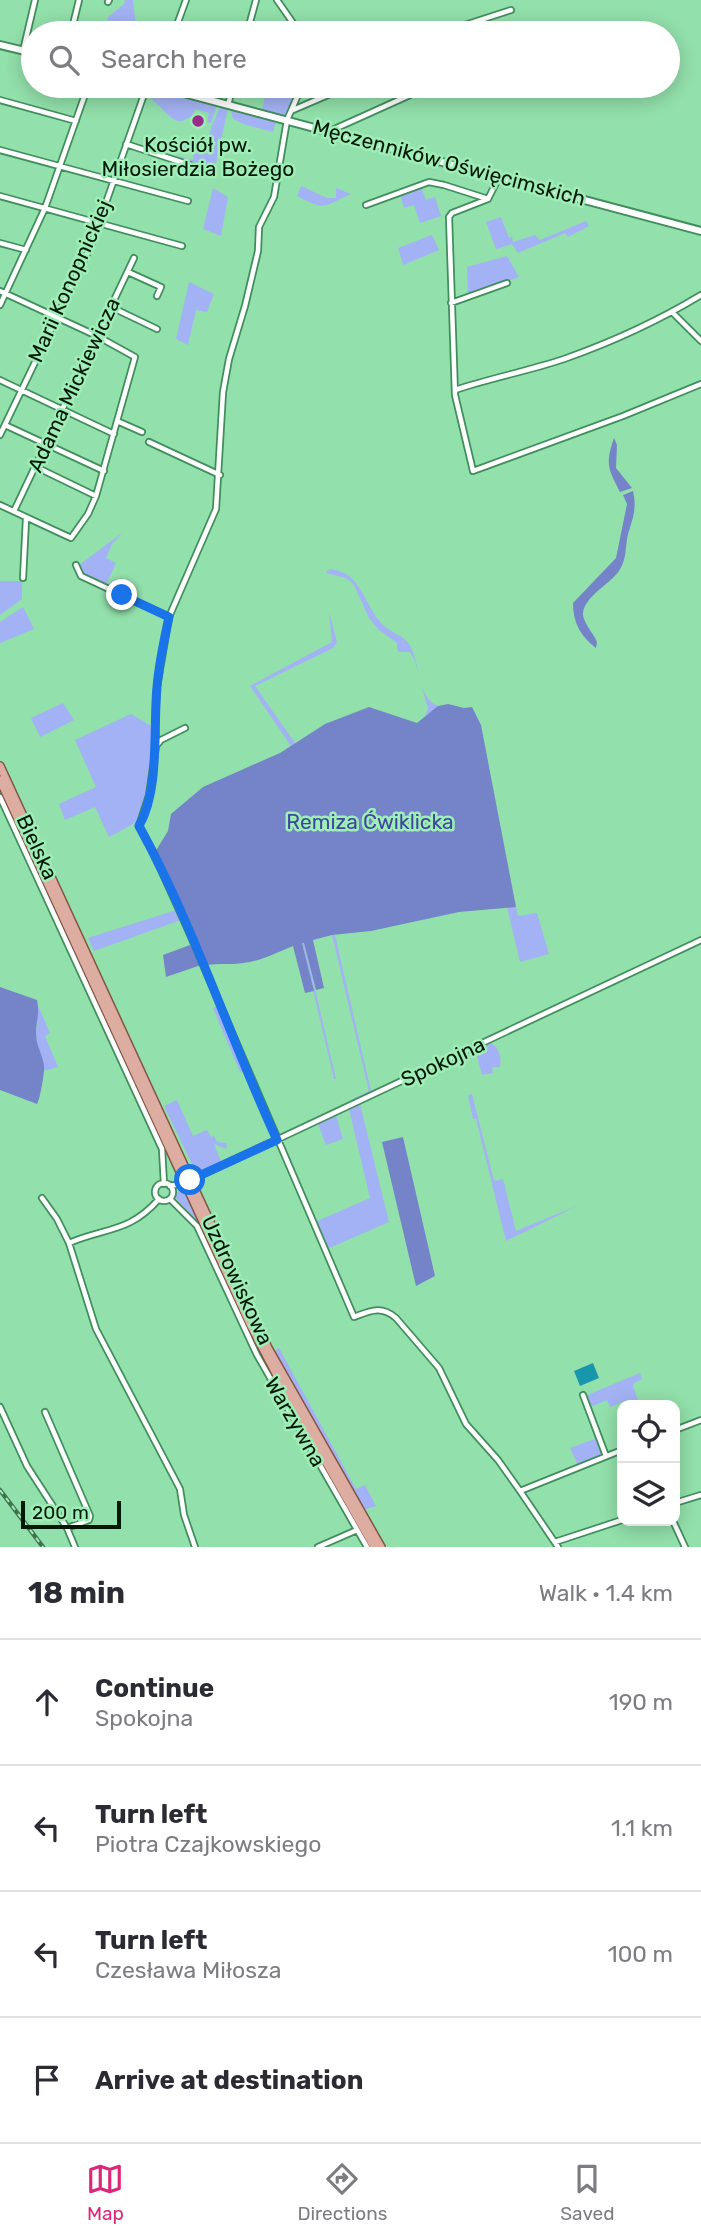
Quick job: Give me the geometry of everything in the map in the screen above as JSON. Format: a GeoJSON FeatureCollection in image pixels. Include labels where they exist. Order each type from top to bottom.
{"type":"FeatureCollection","features":[{"type":"Feature","properties":{"kind":"main road"},"geometry":{"type":"LineString","coordinates":[[0,45],[21,50]]}},
{"type":"Feature","properties":{"kind":"main road","name":"Męczenników Oświęcimskich"},"geometry":{"type":"LineString","coordinates":[[204,98],[701,231]]}},
{"type":"Feature","properties":{"kind":"main road","name":"Bielska"},"geometry":{"type":"LineString","coordinates":[[0,766],[51,869],[72,930]]}},
{"type":"Feature","properties":{"kind":"main road","name":"Bielska"},"geometry":{"type":"LineString","coordinates":[[0,780],[58,907],[72,930]]}},
{"type":"Feature","properties":{"kind":"main road"},"geometry":{"type":"LineString","coordinates":[[57,919],[58,907]]}},
{"type":"Feature","properties":{"kind":"main road","name":"Uzdrowiskowa"},"geometry":{"type":"LineString","coordinates":[[72,930],[154,1115],[268,1348],[381,1547]]}},
{"type":"Feature","properties":{"kind":"main road","name":"Uzdrowiskowa"},"geometry":{"type":"LineString","coordinates":[[72,930],[264,1351],[374,1547]]}},
{"type":"Feature","properties":{"kind":"street"},"geometry":{"type":"LineString","coordinates":[[30,21],[35,0]]}},
{"type":"Feature","properties":{"kind":"street"},"geometry":{"type":"LineString","coordinates":[[74,21],[79,0]]}},
{"type":"Feature","properties":{"kind":"street"},"geometry":{"type":"LineString","coordinates":[[178,21],[186,0]]}},
{"type":"Feature","properties":{"kind":"street"},"geometry":{"type":"LineString","coordinates":[[250,21],[256,0]]}},
{"type":"Feature","properties":{"kind":"street"},"geometry":{"type":"LineString","coordinates":[[277,0],[292,21]]}},
{"type":"Feature","properties":{"kind":"street"},"geometry":{"type":"LineString","coordinates":[[477,21],[511,10]]}},
{"type":"Feature","properties":{"kind":"street"},"geometry":{"type":"LineString","coordinates":[[0,305],[3,292],[27,250],[45,208],[84,98]]}},
{"type":"Feature","properties":{"kind":"street","name":"Marii Konopnickiej"},"geometry":{"type":"LineString","coordinates":[[0,435],[90,248],[143,98]]}},
{"type":"Feature","properties":{"kind":"street"},"geometry":{"type":"LineString","coordinates":[[228,105],[230,98]]}},
{"type":"Feature","properties":{"kind":"street"},"geometry":{"type":"LineString","coordinates":[[298,98],[287,120],[274,197],[259,227],[258,251],[229,359],[223,392],[216,509],[169,617],[157,687],[156,746],[149,795],[139,826],[189,932],[354,1317],[378,1309],[387,1311],[396,1318],[439,1367],[466,1424],[498,1460],[556,1545],[617,1522]]}},
{"type":"Feature","properties":{"kind":"street"},"geometry":{"type":"LineString","coordinates":[[293,110],[321,98]]}},
{"type":"Feature","properties":{"kind":"street"},"geometry":{"type":"LineString","coordinates":[[330,131],[401,98]]}},
{"type":"Feature","properties":{"kind":"street"},"geometry":{"type":"LineString","coordinates":[[0,100],[76,121]]}},
{"type":"Feature","properties":{"kind":"street"},"geometry":{"type":"LineString","coordinates":[[126,144],[202,169]]}},
{"type":"Feature","properties":{"kind":"street"},"geometry":{"type":"LineString","coordinates":[[0,150],[188,201]]}},
{"type":"Feature","properties":{"kind":"street"},"geometry":{"type":"LineString","coordinates":[[500,176],[488,199],[452,213],[449,217],[455,390],[473,471],[701,384]]}},
{"type":"Feature","properties":{"kind":"street"},"geometry":{"type":"LineString","coordinates":[[366,205],[429,182],[488,199]]}},
{"type":"Feature","properties":{"kind":"street"},"geometry":{"type":"LineString","coordinates":[[0,196],[183,246]]}},
{"type":"Feature","properties":{"kind":"street"},"geometry":{"type":"LineString","coordinates":[[0,243],[27,250]]}},
{"type":"Feature","properties":{"kind":"street","name":"Adama Mickiewicza"},"geometry":{"type":"LineString","coordinates":[[14,512],[134,258]]}},
{"type":"Feature","properties":{"kind":"street"},"geometry":{"type":"LineString","coordinates":[[128,272],[161,287],[157,296]]}},
{"type":"Feature","properties":{"kind":"street"},"geometry":{"type":"LineString","coordinates":[[452,303],[507,283]]}},
{"type":"Feature","properties":{"kind":"street"},"geometry":{"type":"LineString","coordinates":[[0,505],[71,538],[88,514],[96,496],[135,357],[3,292]]}},
{"type":"Feature","properties":{"kind":"street"},"geometry":{"type":"LineString","coordinates":[[455,390],[563,359],[637,329],[701,295]]}},
{"type":"Feature","properties":{"kind":"street"},"geometry":{"type":"LineString","coordinates":[[111,307],[157,329]]}},
{"type":"Feature","properties":{"kind":"street"},"geometry":{"type":"LineString","coordinates":[[672,312],[701,341]]}},
{"type":"Feature","properties":{"kind":"street"},"geometry":{"type":"LineString","coordinates":[[0,380],[114,434]]}},
{"type":"Feature","properties":{"kind":"street"},"geometry":{"type":"LineString","coordinates":[[117,421],[142,432]]}},
{"type":"Feature","properties":{"kind":"street"},"geometry":{"type":"LineString","coordinates":[[5,425],[104,471]]}},
{"type":"Feature","properties":{"kind":"street"},"geometry":{"type":"LineString","coordinates":[[149,442],[219,475]]}},
{"type":"Feature","properties":{"kind":"street"},"geometry":{"type":"LineString","coordinates":[[36,467],[96,496]]}},
{"type":"Feature","properties":{"kind":"street"},"geometry":{"type":"LineString","coordinates":[[23,578],[26,519]]}},
{"type":"Feature","properties":{"kind":"street"},"geometry":{"type":"LineString","coordinates":[[76,565],[81,576],[169,617]]}},
{"type":"Feature","properties":{"kind":"street"},"geometry":{"type":"LineString","coordinates":[[156,746],[185,728]]}},
{"type":"Feature","properties":{"kind":"street"},"geometry":{"type":"LineString","coordinates":[[0,797],[162,1149],[167,1185],[172,1196]]}},
{"type":"Feature","properties":{"kind":"street","name":"Spokojna"},"geometry":{"type":"LineString","coordinates":[[188,1182],[701,940]]}},
{"type":"Feature","properties":{"kind":"street"},"geometry":{"type":"LineString","coordinates":[[159,1199],[156,1190],[167,1185],[188,1182]]}},
{"type":"Feature","properties":{"kind":"street"},"geometry":{"type":"LineString","coordinates":[[159,1199],[164,1201],[188,1182]]}},
{"type":"Feature","properties":{"kind":"street","name":"Warzywna"},"geometry":{"type":"LineString","coordinates":[[172,1196],[197,1226],[257,1355],[367,1547]]}},
{"type":"Feature","properties":{"kind":"street"},"geometry":{"type":"LineString","coordinates":[[42,1198],[69,1243],[96,1329],[176,1479],[195,1547]]}},
{"type":"Feature","properties":{"kind":"street"},"geometry":{"type":"LineString","coordinates":[[69,1243],[131,1223],[142,1217],[159,1199]]}},
{"type":"Feature","properties":{"kind":"street"},"geometry":{"type":"LineString","coordinates":[[583,1395],[606,1456]]}},
{"type":"Feature","properties":{"kind":"street"},"geometry":{"type":"LineString","coordinates":[[0,1407],[27,1466],[67,1528],[75,1547]]}},
{"type":"Feature","properties":{"kind":"street"},"geometry":{"type":"LineString","coordinates":[[45,1412],[90,1517],[89,1520],[67,1528]]}},
{"type":"Feature","properties":{"kind":"street"},"geometry":{"type":"LineString","coordinates":[[680,1428],[701,1420]]}},
{"type":"Feature","properties":{"kind":"street"},"geometry":{"type":"LineString","coordinates":[[520,1491],[617,1452]]}},
{"type":"Feature","properties":{"kind":"street"},"geometry":{"type":"LineString","coordinates":[[680,1501],[701,1494]]}},
{"type":"Feature","properties":{"kind":"street"},"geometry":{"type":"LineString","coordinates":[[675,1526],[685,1547]]}},
{"type":"Feature","properties":{"kind":"street"},"geometry":{"type":"LineString","coordinates":[[318,1547],[357,1531]]}},
{"type":"Feature","properties":{"kind":"shaded area"},"geometry":{"type":"Polygon","coordinates":[[[125,0],[133,0],[136,21],[107,21],[108,17],[124,4],[125,0]]]}},
{"type":"Feature","properties":{"kind":"shaded area"},"geometry":{"type":"Polygon","coordinates":[[[186,98],[217,106],[211,123],[207,122],[209,113],[195,109],[192,117],[178,121],[152,100],[186,98]]]}},
{"type":"Feature","properties":{"kind":"shaded area"},"geometry":{"type":"Polygon","coordinates":[[[265,98],[296,98],[288,117],[262,110],[265,98]]]}},
{"type":"Feature","properties":{"kind":"shaded area"},"geometry":{"type":"Polygon","coordinates":[[[220,107],[228,109],[214,171],[176,160],[177,156],[193,160],[194,153],[181,149],[183,143],[205,152],[220,107]]]}},
{"type":"Feature","properties":{"kind":"shaded area"},"geometry":{"type":"Polygon","coordinates":[[[231,110],[276,121],[273,132],[233,119],[231,110]]]}},
{"type":"Feature","properties":{"kind":"shaded area"},"geometry":{"type":"Polygon","coordinates":[[[301,186],[327,198],[336,198],[336,188],[351,194],[324,206],[297,196],[301,186]]]}},
{"type":"Feature","properties":{"kind":"shaded area"},"geometry":{"type":"Polygon","coordinates":[[[421,187],[426,200],[435,197],[441,216],[420,223],[414,205],[404,208],[400,195],[421,187]]]}},
{"type":"Feature","properties":{"kind":"shaded area"},"geometry":{"type":"Polygon","coordinates":[[[213,188],[228,197],[221,236],[203,229],[213,188]]]}},
{"type":"Feature","properties":{"kind":"shaded area"},"geometry":{"type":"Polygon","coordinates":[[[501,217],[513,242],[535,235],[540,240],[586,221],[589,226],[568,237],[565,233],[518,253],[512,244],[496,249],[486,222],[501,217]]]}},
{"type":"Feature","properties":{"kind":"shaded area"},"geometry":{"type":"Polygon","coordinates":[[[432,235],[439,250],[403,265],[398,248],[432,235]]]}},
{"type":"Feature","properties":{"kind":"shaded area"},"geometry":{"type":"Polygon","coordinates":[[[507,256],[519,277],[468,295],[467,267],[507,256]]]}},
{"type":"Feature","properties":{"kind":"shaded area"},"geometry":{"type":"Polygon","coordinates":[[[189,282],[214,294],[207,312],[196,310],[188,345],[176,339],[189,282]]]}},
{"type":"Feature","properties":{"kind":"shaded area"},"geometry":{"type":"Polygon","coordinates":[[[122,533],[112,544],[106,558],[116,563],[106,585],[84,574],[79,565],[122,533]]]}},
{"type":"Feature","properties":{"kind":"shaded area"},"geometry":{"type":"Polygon","coordinates":[[[329,569],[349,576],[383,625],[409,644],[422,685],[410,652],[399,652],[397,643],[378,629],[369,618],[354,585],[346,578],[326,573],[329,569]]]}},
{"type":"Feature","properties":{"kind":"shaded area"},"geometry":{"type":"Polygon","coordinates":[[[0,581],[22,581],[22,599],[0,615],[0,581]]]}},
{"type":"Feature","properties":{"kind":"shaded area"},"geometry":{"type":"Polygon","coordinates":[[[23,607],[34,629],[0,643],[0,622],[23,607]]]}},
{"type":"Feature","properties":{"kind":"shaded area"},"geometry":{"type":"Polygon","coordinates":[[[329,612],[337,642],[333,648],[255,686],[295,743],[291,746],[250,686],[332,642],[329,612]]]}},
{"type":"Feature","properties":{"kind":"shaded area"},"geometry":{"type":"Polygon","coordinates":[[[422,687],[431,701],[438,706],[424,719],[428,709],[422,687]]]}},
{"type":"Feature","properties":{"kind":"shaded area"},"geometry":{"type":"Polygon","coordinates":[[[63,703],[74,720],[40,737],[31,718],[63,703]]]}},
{"type":"Feature","properties":{"kind":"shaded area"},"geometry":{"type":"Polygon","coordinates":[[[131,714],[151,726],[152,750],[147,787],[137,822],[109,837],[95,807],[65,820],[59,804],[96,787],[75,740],[131,714]]]}},
{"type":"Feature","properties":{"kind":"shaded area"},"geometry":{"type":"Polygon","coordinates":[[[507,907],[516,907],[518,916],[537,913],[549,954],[520,962],[507,907]]]}},
{"type":"Feature","properties":{"kind":"shaded area"},"geometry":{"type":"Polygon","coordinates":[[[176,910],[181,920],[94,951],[88,938],[176,910]]]}},
{"type":"Feature","properties":{"kind":"shaded area"},"geometry":{"type":"Polygon","coordinates":[[[332,935],[335,935],[371,1091],[386,1087],[351,1102],[369,1091],[332,935]]]}},
{"type":"Feature","properties":{"kind":"shaded area"},"geometry":{"type":"Polygon","coordinates":[[[304,942],[336,1079],[302,943],[304,942]]]}},
{"type":"Feature","properties":{"kind":"shaded area"},"geometry":{"type":"Polygon","coordinates":[[[37,1003],[50,1033],[45,1036],[58,1067],[43,1071],[36,1043],[37,1003]]]}},
{"type":"Feature","properties":{"kind":"shaded area"},"geometry":{"type":"Polygon","coordinates":[[[219,1005],[246,1070],[240,1072],[213,1008],[219,1005]]]}},
{"type":"Feature","properties":{"kind":"shaded area"},"geometry":{"type":"Polygon","coordinates":[[[490,1043],[499,1053],[500,1067],[492,1067],[493,1073],[482,1075],[475,1049],[490,1043]]]}},
{"type":"Feature","properties":{"kind":"shaded area"},"geometry":{"type":"Polygon","coordinates":[[[472,1094],[494,1181],[503,1179],[516,1231],[579,1205],[506,1241],[476,1119],[473,1119],[468,1095],[472,1094]]]}},
{"type":"Feature","properties":{"kind":"shaded area"},"geometry":{"type":"Polygon","coordinates":[[[177,1100],[193,1136],[207,1130],[217,1142],[227,1143],[226,1149],[214,1144],[222,1164],[202,1173],[193,1166],[164,1106],[177,1100]]]}},
{"type":"Feature","properties":{"kind":"shaded area"},"geometry":{"type":"Polygon","coordinates":[[[360,1104],[389,1222],[327,1249],[315,1222],[370,1198],[349,1109],[360,1104]]]}},
{"type":"Feature","properties":{"kind":"shaded area"},"geometry":{"type":"Polygon","coordinates":[[[336,1115],[343,1139],[326,1145],[318,1124],[336,1115]]]}},
{"type":"Feature","properties":{"kind":"shaded area"},"geometry":{"type":"Polygon","coordinates":[[[176,1192],[187,1195],[261,1351],[258,1353],[199,1226],[176,1198],[176,1192]]]}},
{"type":"Feature","properties":{"kind":"shaded area"},"geometry":{"type":"Polygon","coordinates":[[[279,1348],[356,1489],[365,1485],[376,1506],[364,1510],[274,1351],[279,1348]]]}},
{"type":"Feature","properties":{"kind":"shaded area"},"geometry":{"type":"Polygon","coordinates":[[[593,1363],[599,1378],[580,1386],[574,1371],[593,1363]]]}},
{"type":"Feature","properties":{"kind":"shaded area"},"geometry":{"type":"Polygon","coordinates":[[[640,1373],[642,1379],[634,1383],[633,1387],[638,1400],[617,1400],[617,1404],[610,1407],[607,1400],[588,1408],[585,1396],[640,1373]]]}},
{"type":"Feature","properties":{"kind":"shaded area"},"geometry":{"type":"Polygon","coordinates":[[[597,1438],[604,1455],[578,1465],[570,1448],[597,1438]]]}},
{"type":"Feature","properties":{"kind":"green space"},"geometry":{"type":"Polygon","coordinates":[[[614,438],[617,445],[616,468],[632,488],[620,492],[609,466],[609,454],[614,438]]]}},
{"type":"Feature","properties":{"kind":"green space"},"geometry":{"type":"Polygon","coordinates":[[[633,491],[634,513],[622,566],[588,601],[583,613],[584,620],[597,642],[596,648],[579,628],[573,603],[616,558],[627,504],[623,495],[633,491]]]}},
{"type":"Feature","properties":{"kind":"green space","name":"Remiza Ćwiklicka"},"geometry":{"type":"Polygon","coordinates":[[[448,704],[472,707],[481,725],[516,907],[459,912],[313,940],[324,988],[316,990],[302,943],[314,991],[305,993],[293,946],[250,962],[207,965],[155,852],[168,831],[171,814],[203,787],[280,753],[325,724],[369,707],[417,723],[438,706],[448,704]]]}},
{"type":"Feature","properties":{"kind":"green space"},"geometry":{"type":"Polygon","coordinates":[[[190,945],[201,965],[166,977],[163,955],[190,945]]]}},
{"type":"Feature","properties":{"kind":"green space"},"geometry":{"type":"Polygon","coordinates":[[[0,987],[37,1000],[36,1038],[44,1069],[37,1104],[0,1090],[0,987]]]}},
{"type":"Feature","properties":{"kind":"green space"},"geometry":{"type":"Polygon","coordinates":[[[403,1137],[435,1276],[416,1286],[382,1142],[403,1137]]]}},
{"type":"Feature","properties":{"kind":"railway"},"geometry":{"type":"LineString","coordinates":[[0,1490],[43,1547]]}},
{"type":"Feature","properties":{"kind":"place","name":"Kościół pw. Miłosierdzia Bożego"},"geometry":{"type":"Point","coordinates":[198,121]}},
{"type":"Feature","properties":{"kind":"route"},"geometry":{"type":"LineString","coordinates":[[122,595],[169,617],[157,687],[156,746],[149,795],[139,826],[189,932],[277,1140],[190,1180]]}}]}
